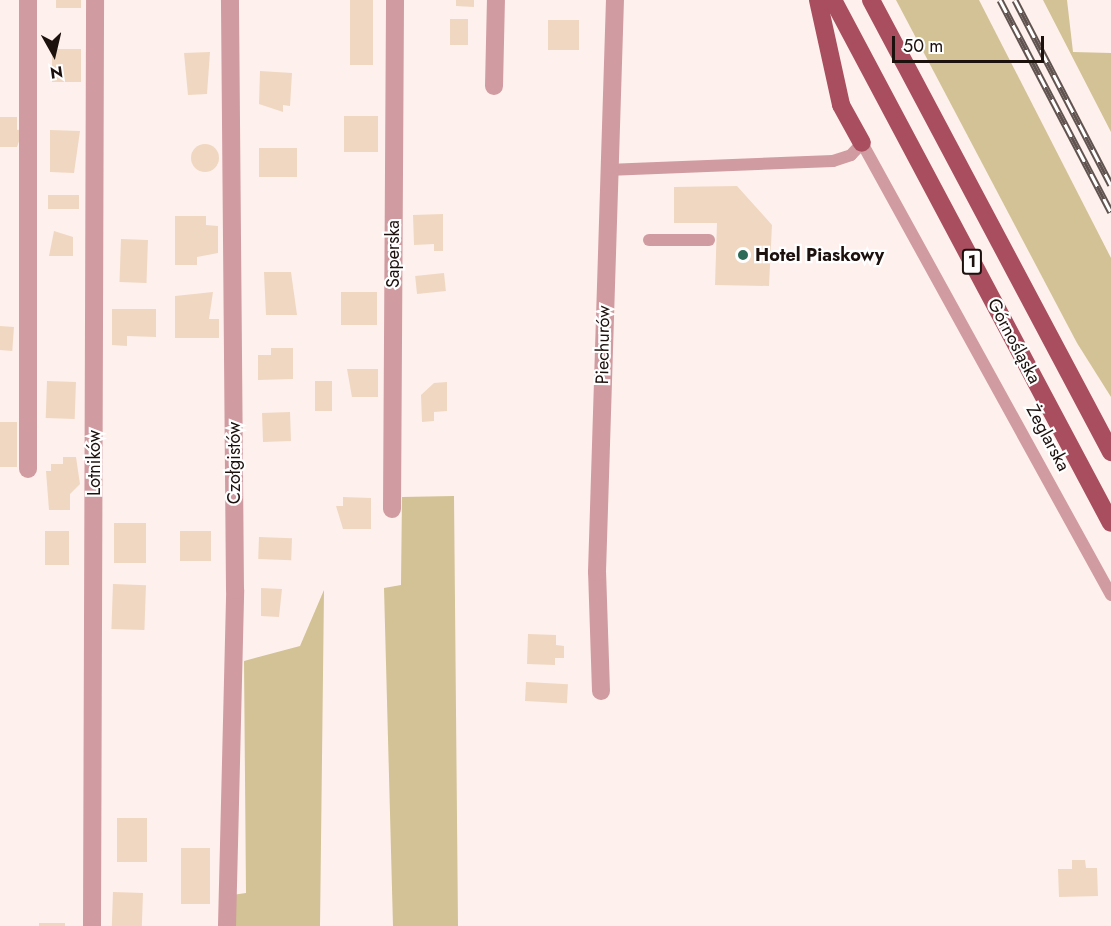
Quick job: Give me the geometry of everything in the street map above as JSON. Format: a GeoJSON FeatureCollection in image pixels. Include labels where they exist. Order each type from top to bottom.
{"type":"FeatureCollection","features":[{"type":"Feature","properties":{"kind":"main road"},"geometry":{"type":"LineString","coordinates":[[818,0],[841,105],[862,143]]}},
{"type":"Feature","properties":{"kind":"main road","name":"Górnośląska"},"geometry":{"type":"LineString","coordinates":[[833,0],[1111,523]]}},
{"type":"Feature","properties":{"kind":"main road","name":"Górnośląska"},"geometry":{"type":"LineString","coordinates":[[871,0],[1111,452]]}},
{"type":"Feature","properties":{"kind":"street"},"geometry":{"type":"LineString","coordinates":[[28,0],[28,469]]}},
{"type":"Feature","properties":{"kind":"street","name":"Lotników"},"geometry":{"type":"LineString","coordinates":[[92,926],[95,0]]}},
{"type":"Feature","properties":{"kind":"street","name":"Czołgistów"},"geometry":{"type":"LineString","coordinates":[[227,926],[235,590],[230,0]]}},
{"type":"Feature","properties":{"kind":"street","name":"Saperska"},"geometry":{"type":"LineString","coordinates":[[392,508],[395,0]]}},
{"type":"Feature","properties":{"kind":"street"},"geometry":{"type":"LineString","coordinates":[[494,86],[496,0]]}},
{"type":"Feature","properties":{"kind":"street","name":"Piechurów"},"geometry":{"type":"LineString","coordinates":[[601,691],[597,572],[607,170],[615,0]]}},
{"type":"Feature","properties":{"kind":"lane"},"geometry":{"type":"LineString","coordinates":[[607,170],[833,160],[851,155],[862,143]]}},
{"type":"Feature","properties":{"kind":"lane","name":"Żeglarska"},"geometry":{"type":"LineString","coordinates":[[862,143],[1111,595]]}},
{"type":"Feature","properties":{"kind":"lane"},"geometry":{"type":"LineString","coordinates":[[649,240],[709,240]]}},
{"type":"Feature","properties":{"kind":"shaded area"},"geometry":{"type":"Polygon","coordinates":[[[896,0],[979,0],[1111,258],[1111,397],[1077,343],[896,0]]]}},
{"type":"Feature","properties":{"kind":"shaded area"},"geometry":{"type":"Polygon","coordinates":[[[1043,0],[1067,0],[1073,52],[1111,53],[1111,132],[1043,0]]]}},
{"type":"Feature","properties":{"kind":"shaded area"},"geometry":{"type":"Polygon","coordinates":[[[454,496],[458,926],[393,926],[384,588],[401,585],[402,497],[454,496]]]}},
{"type":"Feature","properties":{"kind":"shaded area"},"geometry":{"type":"Polygon","coordinates":[[[324,590],[320,926],[225,926],[225,896],[246,893],[244,661],[300,646],[324,590]]]}},
{"type":"Feature","properties":{"kind":"building"},"geometry":{"type":"Polygon","coordinates":[[[56,0],[81,0],[81,8],[56,8],[56,0]]]}},
{"type":"Feature","properties":{"kind":"building"},"geometry":{"type":"Polygon","coordinates":[[[350,0],[373,0],[373,65],[350,65],[350,0]]]}},
{"type":"Feature","properties":{"kind":"building"},"geometry":{"type":"Polygon","coordinates":[[[456,0],[474,0],[474,7],[456,6],[456,0]]]}},
{"type":"Feature","properties":{"kind":"building"},"geometry":{"type":"Polygon","coordinates":[[[450,19],[468,19],[468,45],[450,45],[450,19]]]}},
{"type":"Feature","properties":{"kind":"building"},"geometry":{"type":"Polygon","coordinates":[[[548,20],[579,20],[579,50],[548,50],[548,20]]]}},
{"type":"Feature","properties":{"kind":"building"},"geometry":{"type":"Polygon","coordinates":[[[52,49],[81,49],[81,82],[52,82],[52,49]]]}},
{"type":"Feature","properties":{"kind":"building"},"geometry":{"type":"Polygon","coordinates":[[[210,52],[207,94],[188,95],[184,53],[210,52]]]}},
{"type":"Feature","properties":{"kind":"building"},"geometry":{"type":"Polygon","coordinates":[[[260,71],[292,73],[290,106],[283,105],[283,112],[259,104],[260,71]]]}},
{"type":"Feature","properties":{"kind":"building"},"geometry":{"type":"Polygon","coordinates":[[[344,116],[378,116],[378,152],[344,152],[344,116]]]}},
{"type":"Feature","properties":{"kind":"building"},"geometry":{"type":"Polygon","coordinates":[[[0,117],[17,117],[17,130],[23,129],[17,147],[0,147],[0,117]]]}},
{"type":"Feature","properties":{"kind":"building"},"geometry":{"type":"Polygon","coordinates":[[[50,130],[80,131],[74,173],[50,172],[50,130]]]}},
{"type":"Feature","properties":{"kind":"building"},"geometry":{"type":"Polygon","coordinates":[[[205,144],[215,148],[219,158],[215,168],[205,172],[195,168],[191,158],[195,148],[205,144]]]}},
{"type":"Feature","properties":{"kind":"building"},"geometry":{"type":"Polygon","coordinates":[[[259,148],[297,148],[297,177],[259,177],[259,148]]]}},
{"type":"Feature","properties":{"kind":"building","name":"Hotel Piaskowy"},"geometry":{"type":"Polygon","coordinates":[[[737,186],[772,225],[769,286],[715,285],[717,223],[674,223],[674,187],[737,186]]]}},
{"type":"Feature","properties":{"kind":"building"},"geometry":{"type":"Polygon","coordinates":[[[48,195],[79,195],[79,209],[48,209],[48,195]]]}},
{"type":"Feature","properties":{"kind":"building"},"geometry":{"type":"Polygon","coordinates":[[[443,214],[443,251],[434,251],[434,244],[414,245],[413,215],[443,214]]]}},
{"type":"Feature","properties":{"kind":"building"},"geometry":{"type":"Polygon","coordinates":[[[175,216],[206,216],[206,225],[218,226],[218,253],[197,257],[197,265],[175,265],[175,216]]]}},
{"type":"Feature","properties":{"kind":"building"},"geometry":{"type":"Polygon","coordinates":[[[54,231],[73,237],[73,256],[49,256],[54,231]]]}},
{"type":"Feature","properties":{"kind":"building"},"geometry":{"type":"Polygon","coordinates":[[[121,239],[148,240],[146,283],[119,282],[121,239]]]}},
{"type":"Feature","properties":{"kind":"building"},"geometry":{"type":"Polygon","coordinates":[[[264,272],[291,272],[297,315],[266,315],[264,272]]]}},
{"type":"Feature","properties":{"kind":"building"},"geometry":{"type":"Polygon","coordinates":[[[444,273],[446,291],[417,294],[415,276],[444,273]]]}},
{"type":"Feature","properties":{"kind":"building"},"geometry":{"type":"Polygon","coordinates":[[[213,292],[209,319],[219,319],[219,338],[175,338],[175,296],[213,292]]]}},
{"type":"Feature","properties":{"kind":"building"},"geometry":{"type":"Polygon","coordinates":[[[341,292],[377,292],[377,325],[341,325],[341,292]]]}},
{"type":"Feature","properties":{"kind":"building"},"geometry":{"type":"Polygon","coordinates":[[[112,309],[156,309],[156,337],[127,336],[127,346],[112,345],[112,309]]]}},
{"type":"Feature","properties":{"kind":"building"},"geometry":{"type":"Polygon","coordinates":[[[0,326],[14,327],[12,351],[0,350],[0,326]]]}},
{"type":"Feature","properties":{"kind":"building"},"geometry":{"type":"Polygon","coordinates":[[[271,348],[293,348],[293,379],[258,380],[258,355],[271,355],[271,348]]]}},
{"type":"Feature","properties":{"kind":"building"},"geometry":{"type":"Polygon","coordinates":[[[347,369],[378,369],[378,397],[352,397],[347,369]]]}},
{"type":"Feature","properties":{"kind":"building"},"geometry":{"type":"Polygon","coordinates":[[[47,381],[76,382],[75,419],[46,418],[47,381]]]}},
{"type":"Feature","properties":{"kind":"building"},"geometry":{"type":"Polygon","coordinates":[[[315,381],[332,381],[332,411],[315,411],[315,381]]]}},
{"type":"Feature","properties":{"kind":"building"},"geometry":{"type":"Polygon","coordinates":[[[447,382],[447,411],[434,412],[434,421],[422,422],[421,395],[434,383],[447,382]]]}},
{"type":"Feature","properties":{"kind":"building"},"geometry":{"type":"Polygon","coordinates":[[[290,412],[291,441],[263,442],[262,413],[290,412]]]}},
{"type":"Feature","properties":{"kind":"building"},"geometry":{"type":"Polygon","coordinates":[[[0,422],[17,422],[17,467],[0,467],[0,422]]]}},
{"type":"Feature","properties":{"kind":"building"},"geometry":{"type":"Polygon","coordinates":[[[63,457],[76,457],[80,484],[70,494],[70,510],[49,510],[46,471],[51,471],[51,464],[63,464],[63,457]]]}},
{"type":"Feature","properties":{"kind":"building"},"geometry":{"type":"Polygon","coordinates":[[[343,497],[371,498],[371,529],[343,529],[336,506],[343,506],[343,497]]]}},
{"type":"Feature","properties":{"kind":"building"},"geometry":{"type":"Polygon","coordinates":[[[114,523],[146,523],[146,563],[114,563],[114,523]]]}},
{"type":"Feature","properties":{"kind":"building"},"geometry":{"type":"Polygon","coordinates":[[[45,531],[69,531],[69,565],[45,565],[45,531]]]}},
{"type":"Feature","properties":{"kind":"building"},"geometry":{"type":"Polygon","coordinates":[[[180,531],[211,531],[211,561],[180,561],[180,531]]]}},
{"type":"Feature","properties":{"kind":"building"},"geometry":{"type":"Polygon","coordinates":[[[259,537],[292,538],[291,560],[258,559],[259,537]]]}},
{"type":"Feature","properties":{"kind":"building"},"geometry":{"type":"Polygon","coordinates":[[[113,584],[146,585],[144,630],[111,629],[113,584]]]}},
{"type":"Feature","properties":{"kind":"building"},"geometry":{"type":"Polygon","coordinates":[[[261,588],[282,589],[279,617],[261,616],[261,588]]]}},
{"type":"Feature","properties":{"kind":"building"},"geometry":{"type":"Polygon","coordinates":[[[528,634],[556,635],[556,645],[564,646],[564,658],[555,658],[555,665],[527,664],[528,634]]]}},
{"type":"Feature","properties":{"kind":"building"},"geometry":{"type":"Polygon","coordinates":[[[526,682],[568,684],[567,703],[525,701],[526,682]]]}},
{"type":"Feature","properties":{"kind":"building"},"geometry":{"type":"Polygon","coordinates":[[[117,818],[147,818],[147,862],[117,862],[117,818]]]}},
{"type":"Feature","properties":{"kind":"building"},"geometry":{"type":"Polygon","coordinates":[[[181,848],[210,848],[210,904],[181,904],[181,848]]]}},
{"type":"Feature","properties":{"kind":"building"},"geometry":{"type":"Polygon","coordinates":[[[1072,860],[1085,860],[1086,868],[1097,868],[1098,896],[1059,897],[1058,869],[1072,869],[1072,860]]]}},
{"type":"Feature","properties":{"kind":"building"},"geometry":{"type":"Polygon","coordinates":[[[113,892],[143,893],[142,926],[112,926],[113,892]]]}},
{"type":"Feature","properties":{"kind":"building"},"geometry":{"type":"Polygon","coordinates":[[[39,923],[65,923],[65,926],[39,926],[39,923]]]}},
{"type":"Feature","properties":{"kind":"railway"},"geometry":{"type":"LineString","coordinates":[[1000,0],[1111,212]]}},
{"type":"Feature","properties":{"kind":"railway"},"geometry":{"type":"LineString","coordinates":[[1015,0],[1111,185]]}},
{"type":"Feature","properties":{"kind":"place","name":"Hotel Piaskowy"},"geometry":{"type":"Point","coordinates":[743,255]}}]}
